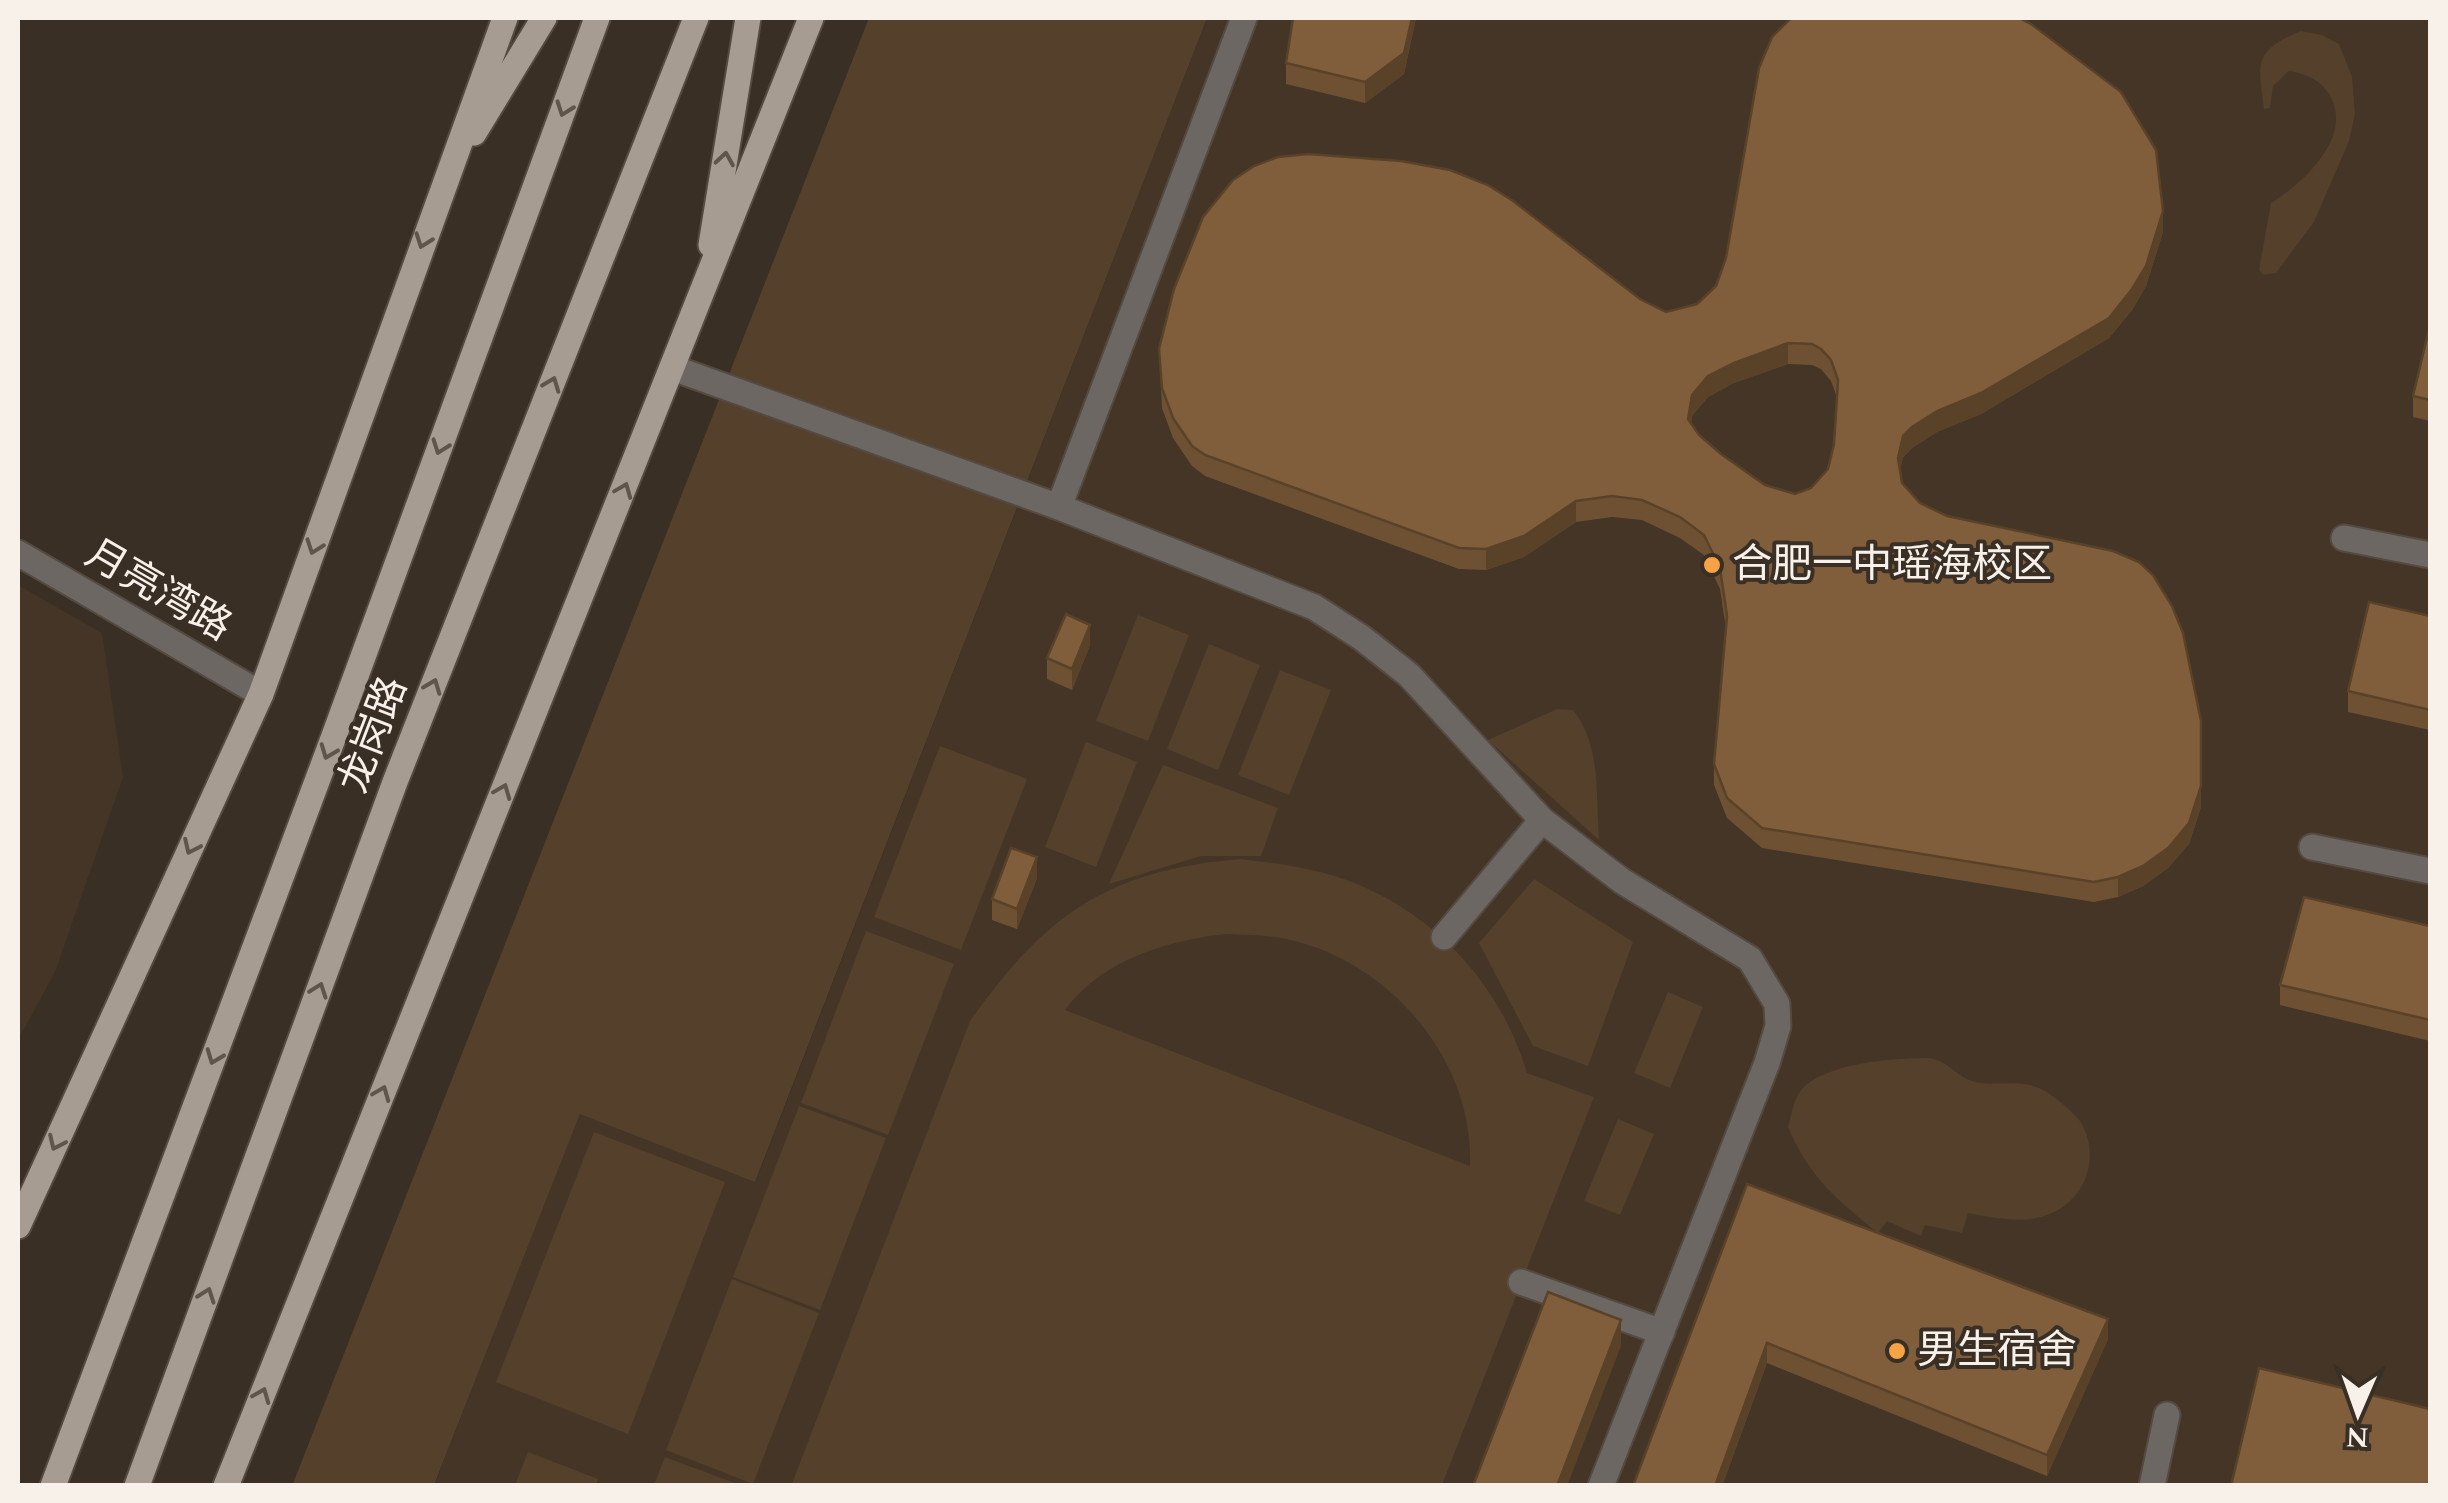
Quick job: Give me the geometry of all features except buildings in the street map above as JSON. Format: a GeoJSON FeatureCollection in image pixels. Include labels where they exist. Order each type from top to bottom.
{"type":"FeatureCollection","features":[{"type":"Feature","properties":{"kind":"main road"},"geometry":{"type":"LineString","coordinates":[[18,1226],[261,694],[505,18]]}},
{"type":"Feature","properties":{"kind":"main road"},"geometry":{"type":"LineString","coordinates":[[445,181],[544,18]]}},
{"type":"Feature","properties":{"kind":"main road","name":"龙岗路"},"geometry":{"type":"LineString","coordinates":[[53,1486],[598,18]]}},
{"type":"Feature","properties":{"kind":"main road","name":"龙岗路"},"geometry":{"type":"LineString","coordinates":[[137,1486],[396,782],[696,18]]}},
{"type":"Feature","properties":{"kind":"main road"},"geometry":{"type":"LineString","coordinates":[[704,290],[748,18]]}},
{"type":"Feature","properties":{"kind":"main road"},"geometry":{"type":"LineString","coordinates":[[226,1486],[811,18]]}},
{"type":"Feature","properties":{"kind":"street"},"geometry":{"type":"LineString","coordinates":[[1059,507],[1244,18]]}},
{"type":"Feature","properties":{"kind":"street"},"geometry":{"type":"LineString","coordinates":[[672,368],[1059,507],[1314,607],[1362,638],[1408,676],[1542,820],[1622,881],[1750,959],[1777,1004],[1778,1026],[1767,1063],[1601,1486]]}},
{"type":"Feature","properties":{"kind":"street"},"geometry":{"type":"LineString","coordinates":[[2344,538],[2430,555]]}},
{"type":"Feature","properties":{"kind":"street","name":"月亮湾路"},"geometry":{"type":"LineString","coordinates":[[18,553],[261,694]]}},
{"type":"Feature","properties":{"kind":"street"},"geometry":{"type":"LineString","coordinates":[[1444,936],[1542,820]]}},
{"type":"Feature","properties":{"kind":"street"},"geometry":{"type":"LineString","coordinates":[[2312,847],[2430,871]]}},
{"type":"Feature","properties":{"kind":"street"},"geometry":{"type":"LineString","coordinates":[[1522,1282],[1662,1332]]}},
{"type":"Feature","properties":{"kind":"street"},"geometry":{"type":"LineString","coordinates":[[2152,1486],[2168,1415]]}},
{"type":"Feature","properties":{"kind":"shaded area"},"geometry":{"type":"Polygon","coordinates":[[[869,18],[1207,18],[755,1182],[580,1114],[434,1485],[292,1486],[869,18]]]}},
{"type":"Feature","properties":{"kind":"shaded area","name":"合肥一中瑶海校区"},"geometry":{"type":"Polygon","coordinates":[[[1207,18],[2430,18],[2430,1485],[434,1486],[580,1113],[756,1181],[1207,18]]]}},
{"type":"Feature","properties":{"kind":"shaded area"},"geometry":{"type":"Polygon","coordinates":[[[2301,31],[2322,35],[2339,44],[2352,77],[2355,114],[2349,141],[2314,222],[2276,273],[2263,275],[2259,270],[2271,203],[2322,157],[2335,126],[2329,94],[2317,81],[2295,72],[2289,71],[2273,86],[2270,108],[2264,109],[2262,60],[2274,45],[2301,31]]]}},
{"type":"Feature","properties":{"kind":"shaded area"},"geometry":{"type":"Polygon","coordinates":[[[18,585],[102,633],[123,777],[55,972],[18,1040],[18,585]]]}},
{"type":"Feature","properties":{"kind":"shaded area"},"geometry":{"type":"Polygon","coordinates":[[[1138,615],[1189,635],[1148,741],[1096,721],[1138,615]]]}},
{"type":"Feature","properties":{"kind":"shaded area"},"geometry":{"type":"Polygon","coordinates":[[[1209,644],[1260,665],[1218,770],[1167,749],[1209,644]]]}},
{"type":"Feature","properties":{"kind":"shaded area"},"geometry":{"type":"Polygon","coordinates":[[[1280,670],[1331,690],[1289,795],[1238,775],[1280,670]]]}},
{"type":"Feature","properties":{"kind":"shaded area"},"geometry":{"type":"Polygon","coordinates":[[[1557,709],[1573,710],[1588,738],[1595,772],[1599,840],[1488,740],[1557,709]]]}},
{"type":"Feature","properties":{"kind":"shaded area"},"geometry":{"type":"Polygon","coordinates":[[[1086,742],[1137,762],[1096,867],[1045,847],[1086,742]]]}},
{"type":"Feature","properties":{"kind":"shaded area"},"geometry":{"type":"Polygon","coordinates":[[[940,746],[1027,779],[961,950],[874,917],[940,746]]]}},
{"type":"Feature","properties":{"kind":"shaded area"},"geometry":{"type":"Polygon","coordinates":[[[1163,765],[1278,808],[1261,856],[1201,856],[1109,884],[1163,765]]]}},
{"type":"Feature","properties":{"kind":"shaded area"},"geometry":{"type":"Polygon","coordinates":[[[1240,859],[1302,868],[1338,877],[1402,907],[1431,928],[1479,978],[1515,1039],[1527,1073],[1594,1097],[1442,1485],[791,1486],[970,1021],[1025,953],[1084,904],[1116,887],[1194,865],[1240,859]],[[1226,934],[1182,941],[1138,956],[1097,978],[1065,1010],[1470,1166],[1468,1127],[1458,1090],[1421,1024],[1394,996],[1364,972],[1331,954],[1287,939],[1226,934]]]}},
{"type":"Feature","properties":{"kind":"shaded area"},"geometry":{"type":"Polygon","coordinates":[[[1534,879],[1633,942],[1588,1066],[1533,1046],[1479,943],[1534,879]]]}},
{"type":"Feature","properties":{"kind":"shaded area"},"geometry":{"type":"Polygon","coordinates":[[[866,931],[954,964],[888,1135],[801,1103],[866,931]]]}},
{"type":"Feature","properties":{"kind":"shaded area"},"geometry":{"type":"Polygon","coordinates":[[[1668,992],[1703,1007],[1670,1088],[1634,1073],[1668,992]]]}},
{"type":"Feature","properties":{"kind":"shaded area"},"geometry":{"type":"Polygon","coordinates":[[[1929,1058],[1978,1083],[2041,1089],[2071,1111],[2086,1134],[2090,1161],[2074,1197],[2042,1217],[2011,1219],[1968,1213],[1962,1233],[1925,1225],[1921,1236],[1887,1221],[1878,1233],[1837,1198],[1805,1160],[1788,1127],[1797,1097],[1819,1077],[1837,1070],[1876,1061],[1929,1058]]]}},
{"type":"Feature","properties":{"kind":"shaded area"},"geometry":{"type":"Polygon","coordinates":[[[799,1106],[886,1138],[820,1310],[733,1277],[799,1106]]]}},
{"type":"Feature","properties":{"kind":"shaded area"},"geometry":{"type":"Polygon","coordinates":[[[1618,1119],[1654,1134],[1620,1215],[1584,1201],[1618,1119]]]}},
{"type":"Feature","properties":{"kind":"shaded area"},"geometry":{"type":"Polygon","coordinates":[[[594,1132],[725,1182],[628,1434],[496,1382],[594,1132]]]}},
{"type":"Feature","properties":{"kind":"shaded area"},"geometry":{"type":"Polygon","coordinates":[[[732,1279],[819,1313],[753,1484],[666,1450],[732,1279]]]}},
{"type":"Feature","properties":{"kind":"shaded area"},"geometry":{"type":"Polygon","coordinates":[[[528,1452],[598,1479],[596,1485],[515,1485],[528,1452]]]}},
{"type":"Feature","properties":{"kind":"shaded area"},"geometry":{"type":"Polygon","coordinates":[[[665,1457],[740,1485],[654,1485],[665,1457]]]}},
{"type":"Feature","properties":{"kind":"place","name":"合肥一中瑶海校区"},"geometry":{"type":"Point","coordinates":[1712,565]}},
{"type":"Feature","properties":{"kind":"place","name":"男生宿舍"},"geometry":{"type":"Point","coordinates":[1897,1351]}}]}
